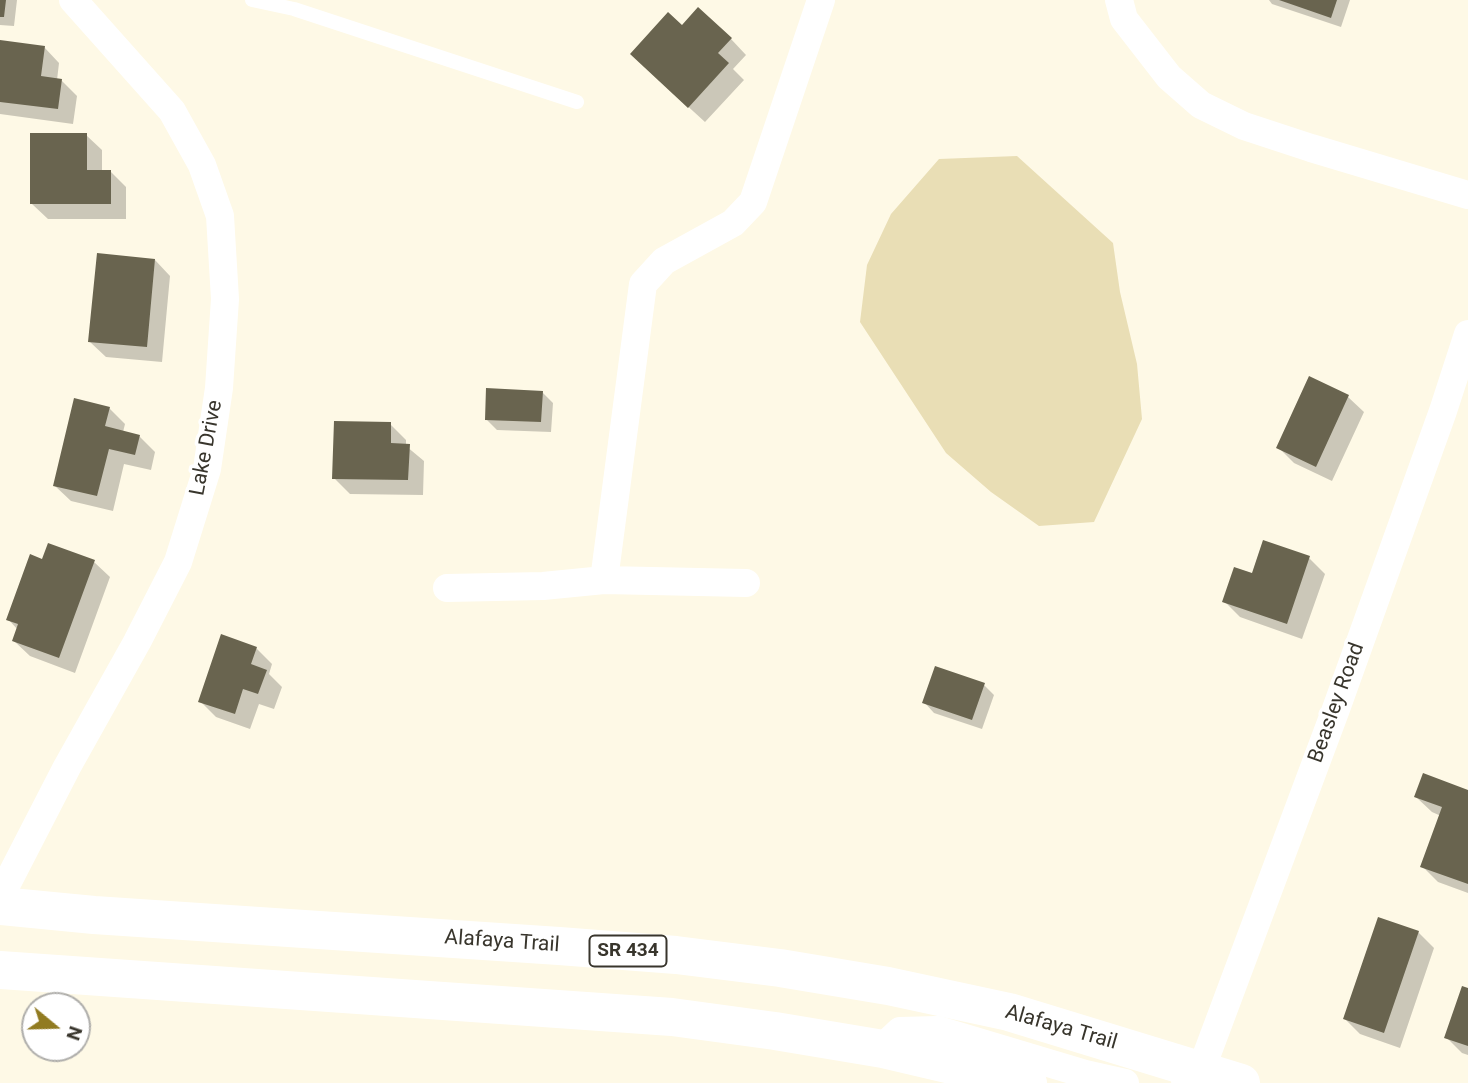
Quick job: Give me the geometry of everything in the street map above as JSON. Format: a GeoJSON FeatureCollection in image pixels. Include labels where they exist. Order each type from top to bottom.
{"type":"FeatureCollection","features":[{"type":"Feature","properties":{"kind":"main road","name":"Alafaya Trail"},"geometry":{"type":"LineString","coordinates":[[0,906],[121,917],[676,955],[780,968],[888,986],[1009,1012],[1191,1077],[1241,1083]]}},
{"type":"Feature","properties":{"kind":"main road"},"geometry":{"type":"LineString","coordinates":[[0,970],[671,1017],[881,1049],[1028,1083]]}},
{"type":"Feature","properties":{"kind":"street","name":"Lake Drive"},"geometry":{"type":"LineString","coordinates":[[0,897],[178,562],[207,469],[219,388],[225,299],[220,216],[202,165],[172,111],[73,0]]}},
{"type":"Feature","properties":{"kind":"street"},"geometry":{"type":"LineString","coordinates":[[604,580],[643,284],[664,261],[733,223],[753,202],[821,0]]}},
{"type":"Feature","properties":{"kind":"street"},"geometry":{"type":"LineString","coordinates":[[1118,0],[1124,19],[1169,77],[1201,105],[1244,126],[1468,195]]}},
{"type":"Feature","properties":{"kind":"street","name":"Beasley Road"},"geometry":{"type":"LineString","coordinates":[[1191,1077],[1336,709],[1468,334]]}},
{"type":"Feature","properties":{"kind":"street"},"geometry":{"type":"LineString","coordinates":[[447,588],[543,586],[604,580],[746,583]]}},
{"type":"Feature","properties":{"kind":"street"},"geometry":{"type":"LineString","coordinates":[[881,1049],[900,1031],[938,1030],[1085,1074],[1125,1083]]}},
{"type":"Feature","properties":{"kind":"lane"},"geometry":{"type":"LineString","coordinates":[[252,0],[294,9],[577,102]]}},
{"type":"Feature","properties":{"kind":"shaded area"},"geometry":{"type":"Polygon","coordinates":[[[1017,156],[1113,243],[1120,292],[1137,364],[1142,419],[1094,522],[1039,526],[991,492],[946,453],[860,322],[867,265],[891,214],[939,159],[1017,156]]]}},
{"type":"Feature","properties":{"kind":"building"},"geometry":{"type":"Polygon","coordinates":[[[0,0],[6,0],[4,17],[0,17],[0,0]]]}},
{"type":"Feature","properties":{"kind":"building"},"geometry":{"type":"Polygon","coordinates":[[[1279,0],[1337,0],[1331,18],[1279,0]]]}},
{"type":"Feature","properties":{"kind":"building"},"geometry":{"type":"Polygon","coordinates":[[[698,7],[732,38],[718,53],[729,63],[688,108],[630,54],[668,12],[682,25],[698,7]]]}},
{"type":"Feature","properties":{"kind":"building"},"geometry":{"type":"Polygon","coordinates":[[[0,40],[45,46],[41,76],[62,79],[58,109],[0,102],[0,40]]]}},
{"type":"Feature","properties":{"kind":"building"},"geometry":{"type":"Polygon","coordinates":[[[30,133],[87,133],[87,170],[111,170],[111,204],[30,204],[30,133]]]}},
{"type":"Feature","properties":{"kind":"building"},"geometry":{"type":"Polygon","coordinates":[[[97,253],[155,259],[147,347],[88,342],[97,253]]]}},
{"type":"Feature","properties":{"kind":"building"},"geometry":{"type":"Polygon","coordinates":[[[1309,376],[1349,395],[1316,467],[1276,448],[1309,376]]]}},
{"type":"Feature","properties":{"kind":"building"},"geometry":{"type":"Polygon","coordinates":[[[486,388],[543,391],[541,422],[485,420],[486,388]]]}},
{"type":"Feature","properties":{"kind":"building"},"geometry":{"type":"Polygon","coordinates":[[[74,398],[110,407],[105,426],[140,435],[135,455],[109,449],[97,496],[53,486],[74,398]]]}},
{"type":"Feature","properties":{"kind":"building"},"geometry":{"type":"Polygon","coordinates":[[[334,421],[391,422],[391,443],[410,444],[408,480],[332,479],[334,421]]]}},
{"type":"Feature","properties":{"kind":"building"},"geometry":{"type":"Polygon","coordinates":[[[1263,540],[1310,556],[1287,624],[1222,602],[1234,567],[1252,573],[1263,540]]]}},
{"type":"Feature","properties":{"kind":"building"},"geometry":{"type":"Polygon","coordinates":[[[48,543],[95,560],[59,658],[12,641],[18,624],[6,620],[30,554],[42,559],[48,543]]]}},
{"type":"Feature","properties":{"kind":"building"},"geometry":{"type":"Polygon","coordinates":[[[221,634],[257,647],[251,664],[267,670],[258,694],[243,689],[235,714],[198,702],[221,634]]]}},
{"type":"Feature","properties":{"kind":"building"},"geometry":{"type":"Polygon","coordinates":[[[935,666],[985,683],[972,720],[922,703],[935,666]]]}},
{"type":"Feature","properties":{"kind":"building"},"geometry":{"type":"Polygon","coordinates":[[[1423,773],[1468,790],[1468,884],[1420,867],[1442,807],[1414,797],[1423,773]]]}},
{"type":"Feature","properties":{"kind":"building"},"geometry":{"type":"Polygon","coordinates":[[[1378,917],[1419,931],[1384,1033],[1343,1019],[1378,917]]]}},
{"type":"Feature","properties":{"kind":"building"},"geometry":{"type":"Polygon","coordinates":[[[1462,986],[1468,988],[1468,1046],[1444,1038],[1462,986]]]}}]}
